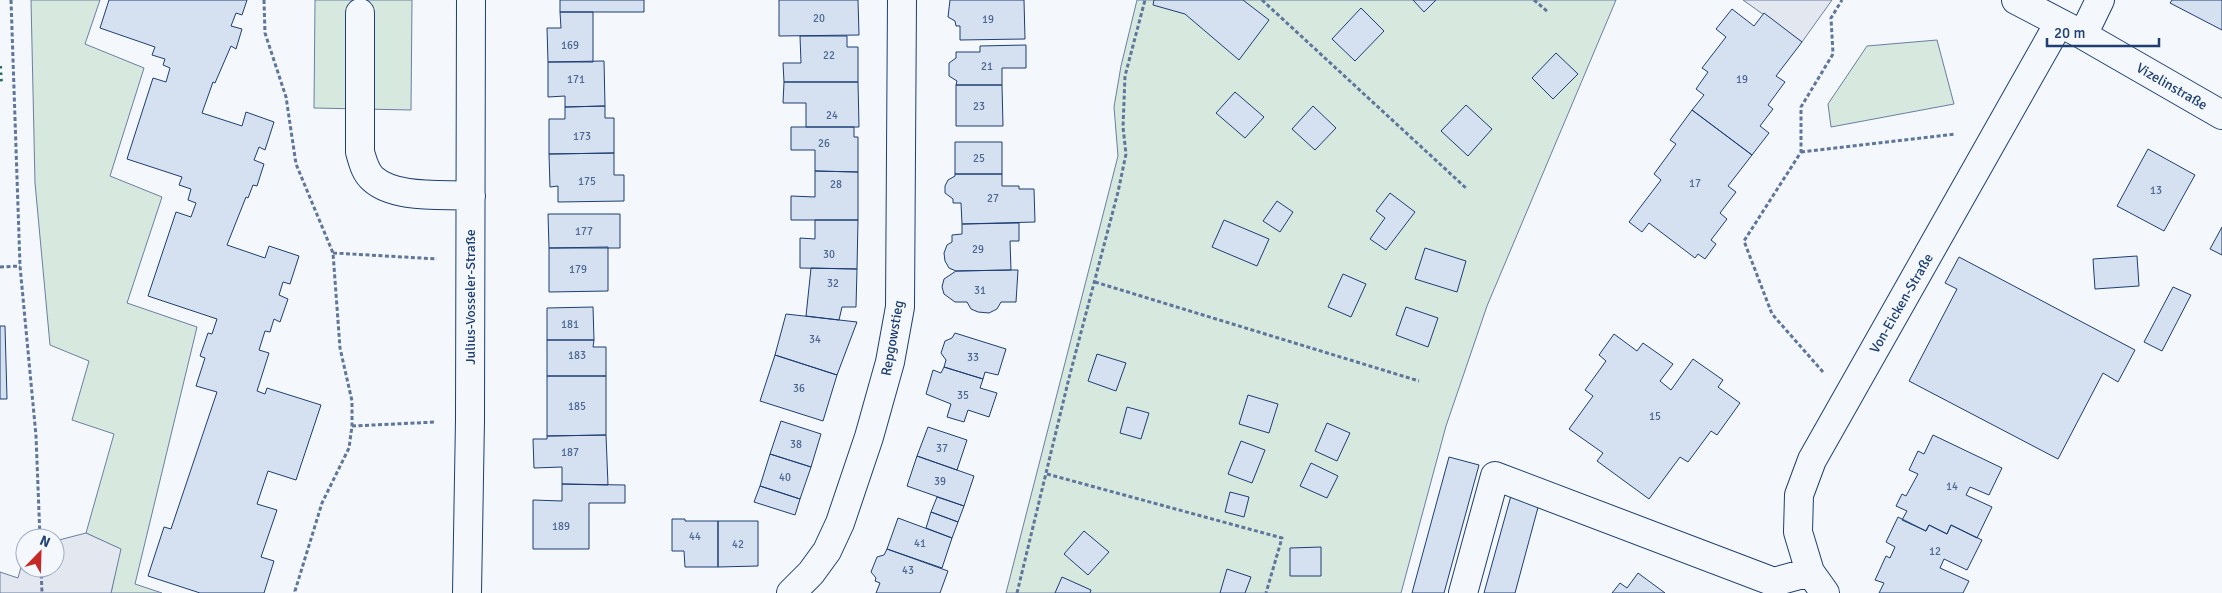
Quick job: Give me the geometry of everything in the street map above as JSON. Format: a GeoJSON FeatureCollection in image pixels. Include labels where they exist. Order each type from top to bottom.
{"type":"FeatureCollection","features":[{"type":"Feature","properties":{"kind":"street","name":"Julius-Vosseler-Straße"},"geometry":{"type":"LineString","coordinates":[[467,593],[470,420],[471,0]]}},
{"type":"Feature","properties":{"kind":"street","name":"Repgowstieg"},"geometry":{"type":"LineString","coordinates":[[791,593],[812,572],[827,551],[840,523],[869,437],[890,362],[900,307],[902,0]]}},
{"type":"Feature","properties":{"kind":"street","name":"Vizelinstraße"},"geometry":{"type":"LineString","coordinates":[[2016,0],[2222,115]]}},
{"type":"Feature","properties":{"kind":"street","name":"Von-Eicken-Straße"},"geometry":{"type":"LineString","coordinates":[[1817,582],[1798,532],[1799,495],[1812,460],[2000,129],[2071,29],[2100,0]]}},
{"type":"Feature","properties":{"kind":"street"},"geometry":{"type":"LineString","coordinates":[[360,13],[360,152],[364,167],[373,179],[386,188],[403,192],[471,196]]}},
{"type":"Feature","properties":{"kind":"street"},"geometry":{"type":"LineString","coordinates":[[1463,593],[1495,476],[1774,582],[1817,582]]}},
{"type":"Feature","properties":{"kind":"path"},"geometry":{"type":"LineString","coordinates":[[11,0],[20,266],[36,436],[40,528]]}},
{"type":"Feature","properties":{"kind":"path"},"geometry":{"type":"LineString","coordinates":[[264,0],[265,33],[286,97],[296,164],[333,253],[340,348],[352,401],[352,426],[349,448],[322,503],[295,592]]}},
{"type":"Feature","properties":{"kind":"path"},"geometry":{"type":"LineString","coordinates":[[1017,593],[1126,154],[1123,126],[1125,76],[1144,0]]}},
{"type":"Feature","properties":{"kind":"path"},"geometry":{"type":"LineString","coordinates":[[1262,0],[1467,189]]}},
{"type":"Feature","properties":{"kind":"path"},"geometry":{"type":"LineString","coordinates":[[1534,0],[1548,12]]}},
{"type":"Feature","properties":{"kind":"path"},"geometry":{"type":"LineString","coordinates":[[1842,0],[1831,18],[1833,54],[1801,107],[1801,152],[1744,241],[1772,314],[1847,399]]}},
{"type":"Feature","properties":{"kind":"path"},"geometry":{"type":"LineString","coordinates":[[1801,152],[2000,129]]}},
{"type":"Feature","properties":{"kind":"path"},"geometry":{"type":"LineString","coordinates":[[333,253],[413,258]]}},
{"type":"Feature","properties":{"kind":"path"},"geometry":{"type":"LineString","coordinates":[[0,267],[20,266]]}},
{"type":"Feature","properties":{"kind":"path"},"geometry":{"type":"LineString","coordinates":[[1095,282],[1419,381]]}},
{"type":"Feature","properties":{"kind":"path"},"geometry":{"type":"LineString","coordinates":[[352,426],[470,420]]}},
{"type":"Feature","properties":{"kind":"path"},"geometry":{"type":"LineString","coordinates":[[1046,474],[1282,538],[1266,593]]}},
{"type":"Feature","properties":{"kind":"path"},"geometry":{"type":"LineString","coordinates":[[41,578],[42,593]]}},
{"type":"Feature","properties":{"kind":"shaded area"},"geometry":{"type":"Polygon","coordinates":[[[31,0],[100,0],[85,44],[144,68],[110,176],[162,197],[127,303],[197,327],[135,584],[162,593],[111,593],[120,549],[86,533],[114,434],[72,420],[89,361],[50,345],[35,183],[31,0]]]}},
{"type":"Feature","properties":{"kind":"shaded area"},"geometry":{"type":"Polygon","coordinates":[[[315,0],[412,0],[411,110],[314,108],[315,0]]]}},
{"type":"Feature","properties":{"kind":"shaded area"},"geometry":{"type":"Polygon","coordinates":[[[1137,0],[1616,0],[1487,306],[1446,426],[1401,593],[1006,593],[1118,156],[1114,107],[1121,66],[1137,0]]]}},
{"type":"Feature","properties":{"kind":"shaded area"},"geometry":{"type":"Polygon","coordinates":[[[1743,0],[1832,0],[1802,42],[1743,0]]]}},
{"type":"Feature","properties":{"kind":"shaded area"},"geometry":{"type":"Polygon","coordinates":[[[1937,40],[1954,104],[1831,127],[1828,104],[1867,46],[1937,40]]]}},
{"type":"Feature","properties":{"kind":"shaded area"},"geometry":{"type":"Polygon","coordinates":[[[86,533],[121,549],[111,593],[0,593],[0,572],[15,578],[65,578],[65,538],[86,533]]]}},
{"type":"Feature","properties":{"kind":"building"},"geometry":{"type":"Polygon","coordinates":[[[109,0],[247,0],[242,15],[236,13],[231,26],[242,29],[236,49],[231,46],[215,83],[213,82],[202,113],[242,126],[246,112],[274,122],[265,150],[259,147],[254,160],[264,164],[257,186],[253,185],[248,198],[246,197],[227,245],[265,258],[269,246],[299,256],[290,284],[283,282],[279,295],[288,299],[280,322],[274,319],[270,332],[265,331],[259,350],[269,353],[257,391],[265,394],[267,388],[321,405],[296,480],[268,471],[257,504],[277,510],[261,557],[274,561],[264,593],[200,593],[148,576],[164,527],[171,529],[217,392],[196,386],[205,358],[200,356],[208,333],[212,334],[217,319],[148,296],[176,212],[191,217],[196,203],[188,200],[191,189],[179,185],[182,177],[127,159],[153,78],[166,82],[170,68],[163,65],[165,59],[152,55],[155,47],[100,28],[109,0]]]}},
{"type":"Feature","properties":{"kind":"building"},"geometry":{"type":"Polygon","coordinates":[[[560,0],[644,0],[644,12],[560,12],[560,0]]]}},
{"type":"Feature","properties":{"kind":"building"},"geometry":{"type":"Polygon","coordinates":[[[779,0],[858,0],[859,35],[779,36],[779,0]]]}},
{"type":"Feature","properties":{"kind":"building"},"geometry":{"type":"Polygon","coordinates":[[[950,0],[1024,0],[1025,39],[960,40],[960,26],[956,26],[955,21],[948,17],[950,0]]]}},
{"type":"Feature","properties":{"kind":"building"},"geometry":{"type":"Polygon","coordinates":[[[1154,0],[1243,0],[1269,20],[1239,60],[1185,14],[1153,5],[1154,0]]]}},
{"type":"Feature","properties":{"kind":"building"},"geometry":{"type":"Polygon","coordinates":[[[1413,0],[1436,0],[1424,12],[1413,0]]]}},
{"type":"Feature","properties":{"kind":"building"},"geometry":{"type":"Polygon","coordinates":[[[2172,0],[2222,0],[2222,30],[2170,3],[2172,0]]]}},
{"type":"Feature","properties":{"kind":"building"},"geometry":{"type":"Polygon","coordinates":[[[1361,8],[1384,31],[1355,61],[1332,39],[1361,8]]]}},
{"type":"Feature","properties":{"kind":"building"},"geometry":{"type":"Polygon","coordinates":[[[1732,9],[1754,26],[1764,13],[1802,42],[1776,76],[1785,82],[1768,105],[1773,109],[1760,126],[1769,133],[1752,155],[1692,110],[1704,95],[1696,89],[1708,72],[1702,68],[1726,37],[1716,29],[1732,9]]]}},
{"type":"Feature","properties":{"kind":"building"},"geometry":{"type":"Polygon","coordinates":[[[560,12],[593,12],[593,62],[548,62],[547,28],[561,28],[560,12]]]}},
{"type":"Feature","properties":{"kind":"building"},"geometry":{"type":"Polygon","coordinates":[[[800,36],[847,36],[847,47],[858,47],[858,82],[784,82],[783,63],[801,63],[800,36]]]}},
{"type":"Feature","properties":{"kind":"building"},"geometry":{"type":"Polygon","coordinates":[[[1026,45],[1026,68],[1002,68],[1002,85],[956,85],[957,81],[949,76],[949,63],[956,58],[956,52],[980,52],[980,46],[1026,45]]]}},
{"type":"Feature","properties":{"kind":"building"},"geometry":{"type":"Polygon","coordinates":[[[1556,53],[1578,74],[1553,99],[1532,78],[1556,53]]]}},
{"type":"Feature","properties":{"kind":"building"},"geometry":{"type":"Polygon","coordinates":[[[604,61],[605,106],[565,107],[565,96],[548,97],[548,62],[604,61]]]}},
{"type":"Feature","properties":{"kind":"building"},"geometry":{"type":"Polygon","coordinates":[[[784,82],[858,82],[859,127],[806,127],[806,103],[783,103],[784,82]]]}},
{"type":"Feature","properties":{"kind":"building"},"geometry":{"type":"Polygon","coordinates":[[[956,85],[1002,85],[1003,126],[956,126],[956,85]]]}},
{"type":"Feature","properties":{"kind":"building"},"geometry":{"type":"Polygon","coordinates":[[[1235,92],[1264,117],[1245,138],[1216,113],[1235,92]]]}},
{"type":"Feature","properties":{"kind":"building"},"geometry":{"type":"Polygon","coordinates":[[[1466,105],[1492,129],[1468,156],[1441,131],[1466,105]]]}},
{"type":"Feature","properties":{"kind":"building"},"geometry":{"type":"Polygon","coordinates":[[[605,106],[605,118],[614,118],[614,153],[549,154],[549,119],[565,119],[565,107],[605,106]]]}},
{"type":"Feature","properties":{"kind":"building"},"geometry":{"type":"Polygon","coordinates":[[[1313,106],[1336,128],[1315,150],[1292,129],[1313,106]]]}},
{"type":"Feature","properties":{"kind":"building"},"geometry":{"type":"Polygon","coordinates":[[[1692,110],[1752,155],[1728,186],[1736,192],[1720,213],[1727,219],[1711,240],[1716,244],[1705,259],[1698,254],[1695,258],[1649,223],[1642,232],[1629,222],[1661,180],[1654,174],[1676,144],[1670,140],[1692,110]]]}},
{"type":"Feature","properties":{"kind":"building"},"geometry":{"type":"Polygon","coordinates":[[[791,127],[854,127],[854,137],[858,137],[858,172],[815,171],[815,150],[791,150],[791,127]]]}},
{"type":"Feature","properties":{"kind":"building"},"geometry":{"type":"Polygon","coordinates":[[[955,142],[1002,142],[1002,174],[955,174],[955,142]]]}},
{"type":"Feature","properties":{"kind":"building"},"geometry":{"type":"Polygon","coordinates":[[[2148,149],[2195,175],[2164,231],[2117,206],[2148,149]]]}},
{"type":"Feature","properties":{"kind":"building"},"geometry":{"type":"Polygon","coordinates":[[[614,153],[614,175],[624,175],[624,201],[558,202],[558,186],[550,187],[549,154],[614,153]]]}},
{"type":"Feature","properties":{"kind":"building"},"geometry":{"type":"Polygon","coordinates":[[[815,171],[858,172],[858,220],[791,220],[791,196],[815,197],[815,171]]]}},
{"type":"Feature","properties":{"kind":"building"},"geometry":{"type":"Polygon","coordinates":[[[955,174],[1002,174],[1002,186],[1019,186],[1019,189],[1034,189],[1035,222],[962,224],[961,203],[953,203],[953,199],[945,193],[945,186],[948,180],[955,176],[955,174]]]}},
{"type":"Feature","properties":{"kind":"building"},"geometry":{"type":"Polygon","coordinates":[[[1390,193],[1415,212],[1386,250],[1370,239],[1385,218],[1376,211],[1390,193]]]}},
{"type":"Feature","properties":{"kind":"building"},"geometry":{"type":"Polygon","coordinates":[[[1277,201],[1293,212],[1280,232],[1263,221],[1277,201]]]}},
{"type":"Feature","properties":{"kind":"building"},"geometry":{"type":"Polygon","coordinates":[[[548,214],[620,214],[620,248],[549,248],[548,214]]]}},
{"type":"Feature","properties":{"kind":"building"},"geometry":{"type":"Polygon","coordinates":[[[815,220],[858,220],[857,269],[800,268],[800,238],[815,239],[815,220]]]}},
{"type":"Feature","properties":{"kind":"building"},"geometry":{"type":"Polygon","coordinates":[[[1224,220],[1269,239],[1257,266],[1212,247],[1224,220]]]}},
{"type":"Feature","properties":{"kind":"building"},"geometry":{"type":"Polygon","coordinates":[[[1019,223],[1019,241],[1010,241],[1011,270],[956,271],[949,268],[945,261],[944,253],[947,245],[952,242],[952,235],[962,234],[962,224],[1019,223]]]}},
{"type":"Feature","properties":{"kind":"building"},"geometry":{"type":"Polygon","coordinates":[[[2222,227],[2222,255],[2210,249],[2222,227]]]}},
{"type":"Feature","properties":{"kind":"building"},"geometry":{"type":"Polygon","coordinates":[[[608,247],[608,291],[549,292],[549,248],[608,247]]]}},
{"type":"Feature","properties":{"kind":"building"},"geometry":{"type":"Polygon","coordinates":[[[1425,248],[1466,261],[1457,292],[1415,279],[1425,248]]]}},
{"type":"Feature","properties":{"kind":"building"},"geometry":{"type":"Polygon","coordinates":[[[2137,256],[2139,286],[2095,289],[2093,259],[2137,256]]]}},
{"type":"Feature","properties":{"kind":"building"},"geometry":{"type":"Polygon","coordinates":[[[1959,257],[2135,350],[2118,382],[2103,373],[2058,459],[1909,381],[1957,289],[1945,283],[1959,257]]]}},
{"type":"Feature","properties":{"kind":"building"},"geometry":{"type":"Polygon","coordinates":[[[811,268],[857,269],[856,307],[842,307],[839,320],[806,316],[811,268]]]}},
{"type":"Feature","properties":{"kind":"building"},"geometry":{"type":"Polygon","coordinates":[[[1018,270],[1016,302],[1001,302],[997,309],[989,313],[971,309],[967,302],[955,302],[944,294],[942,287],[944,279],[956,271],[1018,270]]]}},
{"type":"Feature","properties":{"kind":"building"},"geometry":{"type":"Polygon","coordinates":[[[1343,274],[1366,284],[1351,317],[1328,307],[1343,274]]]}},
{"type":"Feature","properties":{"kind":"building"},"geometry":{"type":"Polygon","coordinates":[[[2173,287],[2191,295],[2162,351],[2144,342],[2173,287]]]}},
{"type":"Feature","properties":{"kind":"building"},"geometry":{"type":"Polygon","coordinates":[[[593,307],[594,340],[547,340],[547,308],[593,307]]]}},
{"type":"Feature","properties":{"kind":"building"},"geometry":{"type":"Polygon","coordinates":[[[1406,307],[1438,318],[1428,347],[1396,335],[1406,307]]]}},
{"type":"Feature","properties":{"kind":"building"},"geometry":{"type":"Polygon","coordinates":[[[786,314],[857,322],[837,375],[775,355],[786,314]]]}},
{"type":"Feature","properties":{"kind":"building"},"geometry":{"type":"Polygon","coordinates":[[[0,326],[5,326],[7,399],[0,399],[0,326]]]}},
{"type":"Feature","properties":{"kind":"building"},"geometry":{"type":"Polygon","coordinates":[[[955,333],[1006,349],[998,375],[985,372],[983,379],[944,367],[946,360],[941,353],[945,341],[952,338],[955,333]]]}},
{"type":"Feature","properties":{"kind":"building"},"geometry":{"type":"Polygon","coordinates":[[[1614,334],[1637,351],[1643,343],[1673,364],[1660,381],[1671,390],[1693,359],[1723,380],[1718,387],[1740,403],[1717,435],[1711,431],[1688,462],[1680,457],[1649,499],[1597,461],[1603,453],[1569,429],[1593,396],[1585,390],[1606,361],[1599,355],[1614,334]]]}},
{"type":"Feature","properties":{"kind":"building"},"geometry":{"type":"Polygon","coordinates":[[[547,340],[594,340],[593,347],[606,347],[606,376],[547,376],[547,340]]]}},
{"type":"Feature","properties":{"kind":"building"},"geometry":{"type":"Polygon","coordinates":[[[1097,354],[1126,363],[1116,391],[1088,381],[1097,354]]]}},
{"type":"Feature","properties":{"kind":"building"},"geometry":{"type":"Polygon","coordinates":[[[775,355],[837,375],[823,421],[760,401],[775,355]]]}},
{"type":"Feature","properties":{"kind":"building"},"geometry":{"type":"Polygon","coordinates":[[[944,367],[983,379],[980,388],[997,393],[989,417],[968,410],[964,422],[947,417],[951,404],[926,394],[933,370],[941,373],[944,367]]]}},
{"type":"Feature","properties":{"kind":"building"},"geometry":{"type":"Polygon","coordinates":[[[547,376],[606,376],[606,435],[547,436],[547,376]]]}},
{"type":"Feature","properties":{"kind":"building"},"geometry":{"type":"Polygon","coordinates":[[[1248,395],[1278,404],[1269,433],[1239,424],[1248,395]]]}},
{"type":"Feature","properties":{"kind":"building"},"geometry":{"type":"Polygon","coordinates":[[[1127,407],[1149,413],[1141,439],[1120,433],[1127,407]]]}},
{"type":"Feature","properties":{"kind":"building"},"geometry":{"type":"Polygon","coordinates":[[[781,421],[821,434],[811,467],[770,454],[781,421]]]}},
{"type":"Feature","properties":{"kind":"building"},"geometry":{"type":"Polygon","coordinates":[[[1327,423],[1350,433],[1337,461],[1315,451],[1327,423]]]}},
{"type":"Feature","properties":{"kind":"building"},"geometry":{"type":"Polygon","coordinates":[[[928,427],[967,440],[957,470],[917,456],[928,427]]]}},
{"type":"Feature","properties":{"kind":"building"},"geometry":{"type":"Polygon","coordinates":[[[606,435],[608,485],[562,484],[562,467],[534,468],[533,439],[547,439],[547,436],[606,435]]]}},
{"type":"Feature","properties":{"kind":"building"},"geometry":{"type":"Polygon","coordinates":[[[1933,435],[2002,468],[1989,495],[1970,487],[1966,495],[1992,507],[1977,538],[1951,525],[1947,534],[1929,525],[1926,531],[1902,520],[1907,511],[1896,506],[1902,494],[1906,496],[1918,474],[1909,470],[1918,451],[1924,454],[1933,435]]]}},
{"type":"Feature","properties":{"kind":"building"},"geometry":{"type":"Polygon","coordinates":[[[1241,441],[1265,450],[1252,483],[1228,474],[1241,441]]]}},
{"type":"Feature","properties":{"kind":"building"},"geometry":{"type":"Polygon","coordinates":[[[770,454],[811,467],[800,499],[760,486],[770,454]]]}},
{"type":"Feature","properties":{"kind":"building"},"geometry":{"type":"Polygon","coordinates":[[[917,456],[974,476],[964,506],[907,486],[917,456]]]}},
{"type":"Feature","properties":{"kind":"building"},"geometry":{"type":"Polygon","coordinates":[[[1449,457],[1479,465],[1444,593],[1412,593],[1449,457]]]}},
{"type":"Feature","properties":{"kind":"building"},"geometry":{"type":"Polygon","coordinates":[[[1311,463],[1338,476],[1327,498],[1300,486],[1311,463]]]}},
{"type":"Feature","properties":{"kind":"building"},"geometry":{"type":"Polygon","coordinates":[[[562,484],[625,485],[625,503],[589,503],[589,549],[533,549],[533,500],[562,501],[562,484]]]}},
{"type":"Feature","properties":{"kind":"building"},"geometry":{"type":"Polygon","coordinates":[[[760,486],[800,499],[795,515],[754,502],[760,486]]]}},
{"type":"Feature","properties":{"kind":"building"},"geometry":{"type":"Polygon","coordinates":[[[1230,492],[1249,497],[1244,517],[1225,512],[1230,492]]]}},
{"type":"Feature","properties":{"kind":"building"},"geometry":{"type":"Polygon","coordinates":[[[1512,492],[1540,500],[1515,593],[1484,593],[1512,492]]]}},
{"type":"Feature","properties":{"kind":"building"},"geometry":{"type":"Polygon","coordinates":[[[937,497],[964,506],[958,522],[931,512],[937,497]]]}},
{"type":"Feature","properties":{"kind":"building"},"geometry":{"type":"Polygon","coordinates":[[[931,512],[958,522],[952,538],[926,528],[931,512]]]}},
{"type":"Feature","properties":{"kind":"building"},"geometry":{"type":"Polygon","coordinates":[[[1898,517],[1926,531],[1929,525],[1947,534],[1951,525],[1982,540],[1967,570],[1944,559],[1940,568],[1969,581],[1963,593],[1879,593],[1884,583],[1875,580],[1886,556],[1890,558],[1895,547],[1886,542],[1898,517]]]}},
{"type":"Feature","properties":{"kind":"building"},"geometry":{"type":"Polygon","coordinates":[[[898,518],[952,538],[942,568],[887,549],[898,518]]]}},
{"type":"Feature","properties":{"kind":"building"},"geometry":{"type":"Polygon","coordinates":[[[672,519],[718,521],[718,567],[685,567],[684,551],[672,551],[672,519]]]}},
{"type":"Feature","properties":{"kind":"building"},"geometry":{"type":"Polygon","coordinates":[[[718,521],[758,521],[758,566],[718,567],[718,521]]]}},
{"type":"Feature","properties":{"kind":"building"},"geometry":{"type":"Polygon","coordinates":[[[1084,531],[1109,552],[1088,575],[1064,554],[1084,531]]]}},
{"type":"Feature","properties":{"kind":"building"},"geometry":{"type":"Polygon","coordinates":[[[1321,547],[1321,576],[1290,576],[1290,548],[1321,547]]]}},
{"type":"Feature","properties":{"kind":"building"},"geometry":{"type":"Polygon","coordinates":[[[887,549],[948,571],[940,593],[876,593],[880,583],[875,581],[876,578],[871,572],[877,557],[884,555],[887,549]]]}},
{"type":"Feature","properties":{"kind":"building"},"geometry":{"type":"Polygon","coordinates":[[[1227,569],[1251,577],[1245,593],[1220,593],[1227,569]]]}},
{"type":"Feature","properties":{"kind":"building"},"geometry":{"type":"Polygon","coordinates":[[[1638,573],[1665,593],[1612,593],[1620,583],[1627,588],[1638,573]]]}},
{"type":"Feature","properties":{"kind":"building"},"geometry":{"type":"Polygon","coordinates":[[[1062,577],[1091,590],[1090,593],[1055,593],[1062,577]]]}},
{"type":"Feature","properties":{"kind":"hedge"},"geometry":{"type":"LineString","coordinates":[[0,66],[1,84]]}}]}
